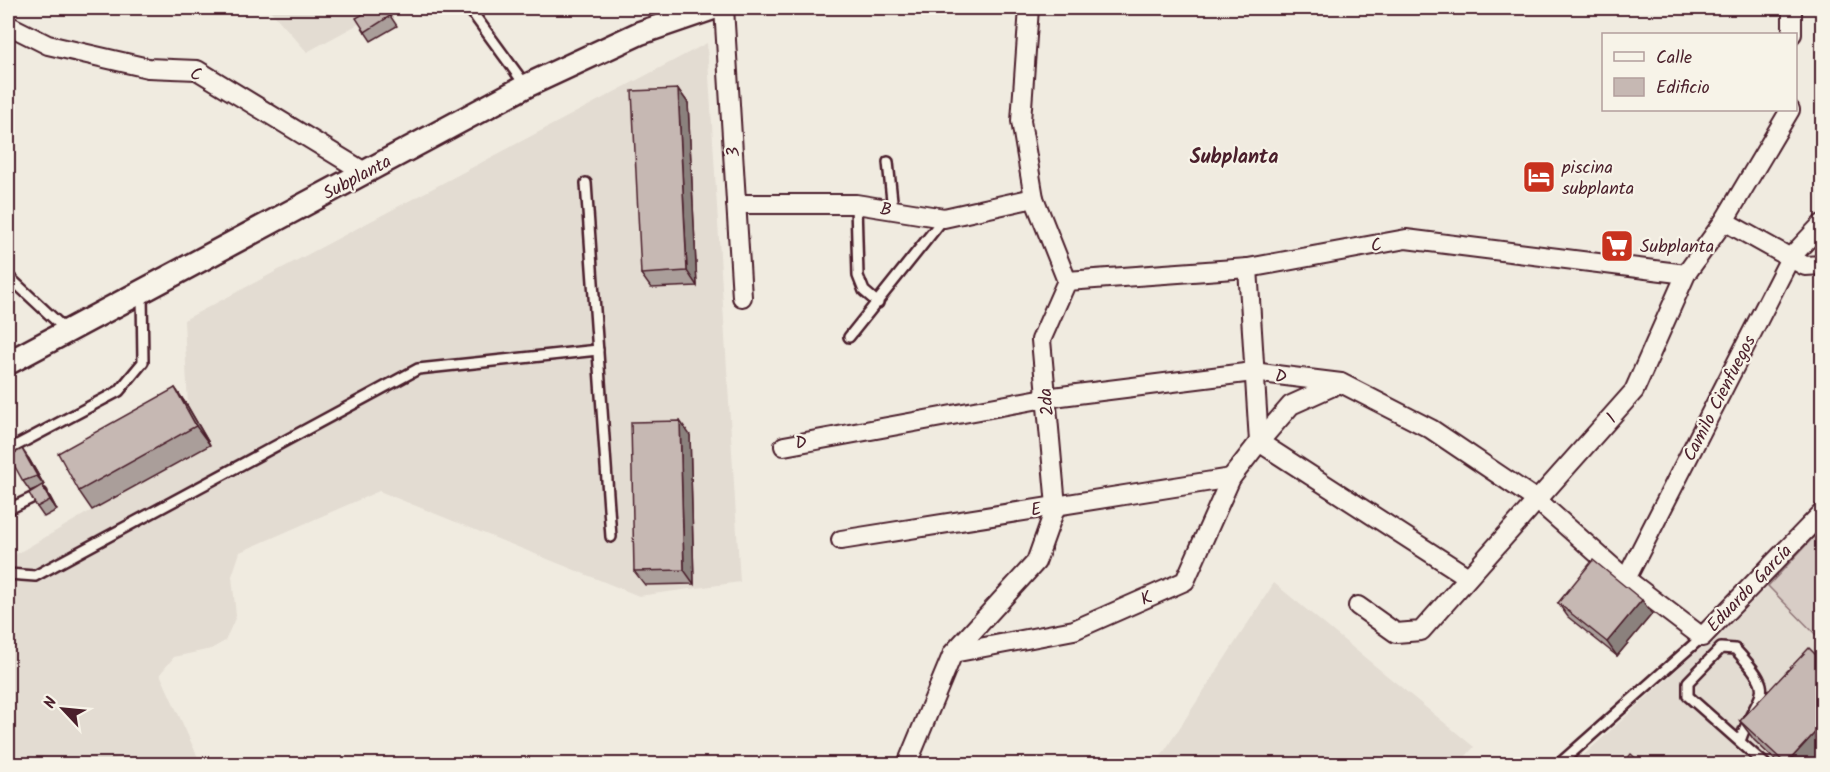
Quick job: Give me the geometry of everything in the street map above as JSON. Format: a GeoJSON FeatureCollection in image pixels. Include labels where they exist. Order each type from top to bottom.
{"type":"FeatureCollection","features":[{"type":"Feature","properties":{"kind":"street","name":"Subplanta"},"geometry":{"type":"LineString","coordinates":[[8,363],[526,86],[640,33],[713,8]]}},
{"type":"Feature","properties":{"kind":"street","name":"3"},"geometry":{"type":"LineString","coordinates":[[724,8],[742,297]]}},
{"type":"Feature","properties":{"kind":"street"},"geometry":{"type":"LineString","coordinates":[[1029,8],[1021,121],[1034,198],[1067,281]]}},
{"type":"Feature","properties":{"kind":"street"},"geometry":{"type":"LineString","coordinates":[[1792,8],[1792,33]]}},
{"type":"Feature","properties":{"kind":"street","name":"C"},"geometry":{"type":"LineString","coordinates":[[8,25],[48,45],[148,68],[197,70],[366,173]]}},
{"type":"Feature","properties":{"kind":"street","name":"1"},"geometry":{"type":"LineString","coordinates":[[1358,606],[1396,633],[1421,632],[1634,391],[1686,274],[1724,221],[1789,111]]}},
{"type":"Feature","properties":{"kind":"street","name":"B"},"geometry":{"type":"LineString","coordinates":[[736,204],[856,204],[944,218],[1034,198]]}},
{"type":"Feature","properties":{"kind":"street"},"geometry":{"type":"LineString","coordinates":[[1724,221],[1805,266],[1822,265]]}},
{"type":"Feature","properties":{"kind":"street","name":"Camilo Cienfuegos"},"geometry":{"type":"LineString","coordinates":[[1626,579],[1790,258],[1822,224]]}},
{"type":"Feature","properties":{"kind":"street","name":"C"},"geometry":{"type":"LineString","coordinates":[[1067,281],[1248,268],[1406,239],[1686,274]]}},
{"type":"Feature","properties":{"kind":"street"},"geometry":{"type":"LineString","coordinates":[[1248,268],[1259,442],[1468,577]]}},
{"type":"Feature","properties":{"kind":"street","name":"2da"},"geometry":{"type":"LineString","coordinates":[[907,765],[953,653],[1036,562],[1056,506],[1041,340],[1067,281]]}},
{"type":"Feature","properties":{"kind":"street","name":"D"},"geometry":{"type":"LineString","coordinates":[[784,446],[1045,398],[1254,373],[1341,383],[1431,429],[1538,501],[1626,579],[1702,638]]}},
{"type":"Feature","properties":{"kind":"street","name":"K"},"geometry":{"type":"LineString","coordinates":[[953,653],[1074,630],[1185,581],[1231,478],[1259,442],[1291,405],[1341,383]]}},
{"type":"Feature","properties":{"kind":"street","name":"E"},"geometry":{"type":"LineString","coordinates":[[841,540],[1231,478]]}},
{"type":"Feature","properties":{"kind":"street","name":"Eduardo García"},"geometry":{"type":"LineString","coordinates":[[1702,638],[1822,513]]}},
{"type":"Feature","properties":{"kind":"lane"},"geometry":{"type":"LineString","coordinates":[[469,8],[526,86]]}},
{"type":"Feature","properties":{"kind":"lane"},"geometry":{"type":"LineString","coordinates":[[888,162],[893,210]]}},
{"type":"Feature","properties":{"kind":"lane"},"geometry":{"type":"LineString","coordinates":[[586,183],[611,537]]}},
{"type":"Feature","properties":{"kind":"lane"},"geometry":{"type":"LineString","coordinates":[[856,204],[858,276],[864,291],[878,303]]}},
{"type":"Feature","properties":{"kind":"lane"},"geometry":{"type":"LineString","coordinates":[[849,336],[878,303],[944,218]]}},
{"type":"Feature","properties":{"kind":"lane"},"geometry":{"type":"LineString","coordinates":[[8,276],[67,331]]}},
{"type":"Feature","properties":{"kind":"lane"},"geometry":{"type":"LineString","coordinates":[[8,450],[119,391],[143,362],[142,291]]}},
{"type":"Feature","properties":{"kind":"lane"},"geometry":{"type":"LineString","coordinates":[[8,574],[35,576],[418,369],[598,350]]}},
{"type":"Feature","properties":{"kind":"lane"},"geometry":{"type":"LineString","coordinates":[[8,501],[11,508],[43,492]]}},
{"type":"Feature","properties":{"kind":"lane"},"geometry":{"type":"LineString","coordinates":[[1559,765],[1702,638]]}},
{"type":"Feature","properties":{"kind":"lane"},"geometry":{"type":"LineString","coordinates":[[1740,741],[1747,721],[1762,695],[1764,685],[1759,674],[1735,649],[1720,648],[1688,682],[1688,696],[1765,765]]}},
{"type":"Feature","properties":{"kind":"shaded area"},"geometry":{"type":"Polygon","coordinates":[[[268,8],[388,8],[307,52],[268,8]]]}},
{"type":"Feature","properties":{"kind":"shaded area"},"geometry":{"type":"Polygon","coordinates":[[[707,43],[740,582],[639,596],[379,491],[240,552],[232,576],[236,616],[225,641],[211,649],[174,657],[160,674],[201,764],[8,764],[8,559],[92,510],[188,407],[184,320],[707,43]]]}},
{"type":"Feature","properties":{"kind":"shaded area"},"geometry":{"type":"Polygon","coordinates":[[[1822,528],[1822,641],[1768,586],[1822,528]]]}},
{"type":"Feature","properties":{"kind":"shaded area"},"geometry":{"type":"Polygon","coordinates":[[[1274,583],[1474,747],[1459,764],[1156,764],[1274,583]]]}},
{"type":"Feature","properties":{"kind":"shaded area"},"geometry":{"type":"Polygon","coordinates":[[[1768,586],[1822,641],[1822,764],[1574,764],[1768,586]]]}},
{"type":"Feature","properties":{"kind":"building"},"geometry":{"type":"Polygon","coordinates":[[[374,8],[385,8],[390,16],[365,32],[356,18],[374,8]]]}},
{"type":"Feature","properties":{"kind":"building"},"geometry":{"type":"Polygon","coordinates":[[[678,89],[687,271],[641,274],[632,91],[678,89]]]}},
{"type":"Feature","properties":{"kind":"building"},"geometry":{"type":"Polygon","coordinates":[[[175,388],[196,426],[79,491],[58,453],[175,388]]]}},
{"type":"Feature","properties":{"kind":"building"},"geometry":{"type":"Polygon","coordinates":[[[680,421],[684,570],[634,571],[631,422],[680,421]]]}},
{"type":"Feature","properties":{"kind":"building"},"geometry":{"type":"Polygon","coordinates":[[[22,449],[37,476],[23,481],[9,456],[22,449]]]}},
{"type":"Feature","properties":{"kind":"building"},"geometry":{"type":"Polygon","coordinates":[[[42,485],[50,500],[37,507],[29,493],[42,485]]]}},
{"type":"Feature","properties":{"kind":"building"},"geometry":{"type":"Polygon","coordinates":[[[1593,560],[1642,600],[1607,642],[1558,603],[1593,560]]]}},
{"type":"Feature","properties":{"kind":"building"},"geometry":{"type":"Polygon","coordinates":[[[1809,648],[1822,661],[1822,725],[1786,764],[1740,721],[1809,648]]]}},
{"type":"Feature","properties":{"kind":"building"},"geometry":{"type":"Polygon","coordinates":[[[1631,754],[1643,765],[1622,765],[1631,754]]]}},
{"type":"Feature","properties":{"kind":"place","name":"piscina subplanta"},"geometry":{"type":"Point","coordinates":[1539,177]}},
{"type":"Feature","properties":{"kind":"place","name":"Subplanta"},"geometry":{"type":"Point","coordinates":[1617,246]}},
{"type":"Feature","properties":{"kind":"district","name":"Subplanta"},"geometry":{"type":"Point","coordinates":[1234,156]}}]}
